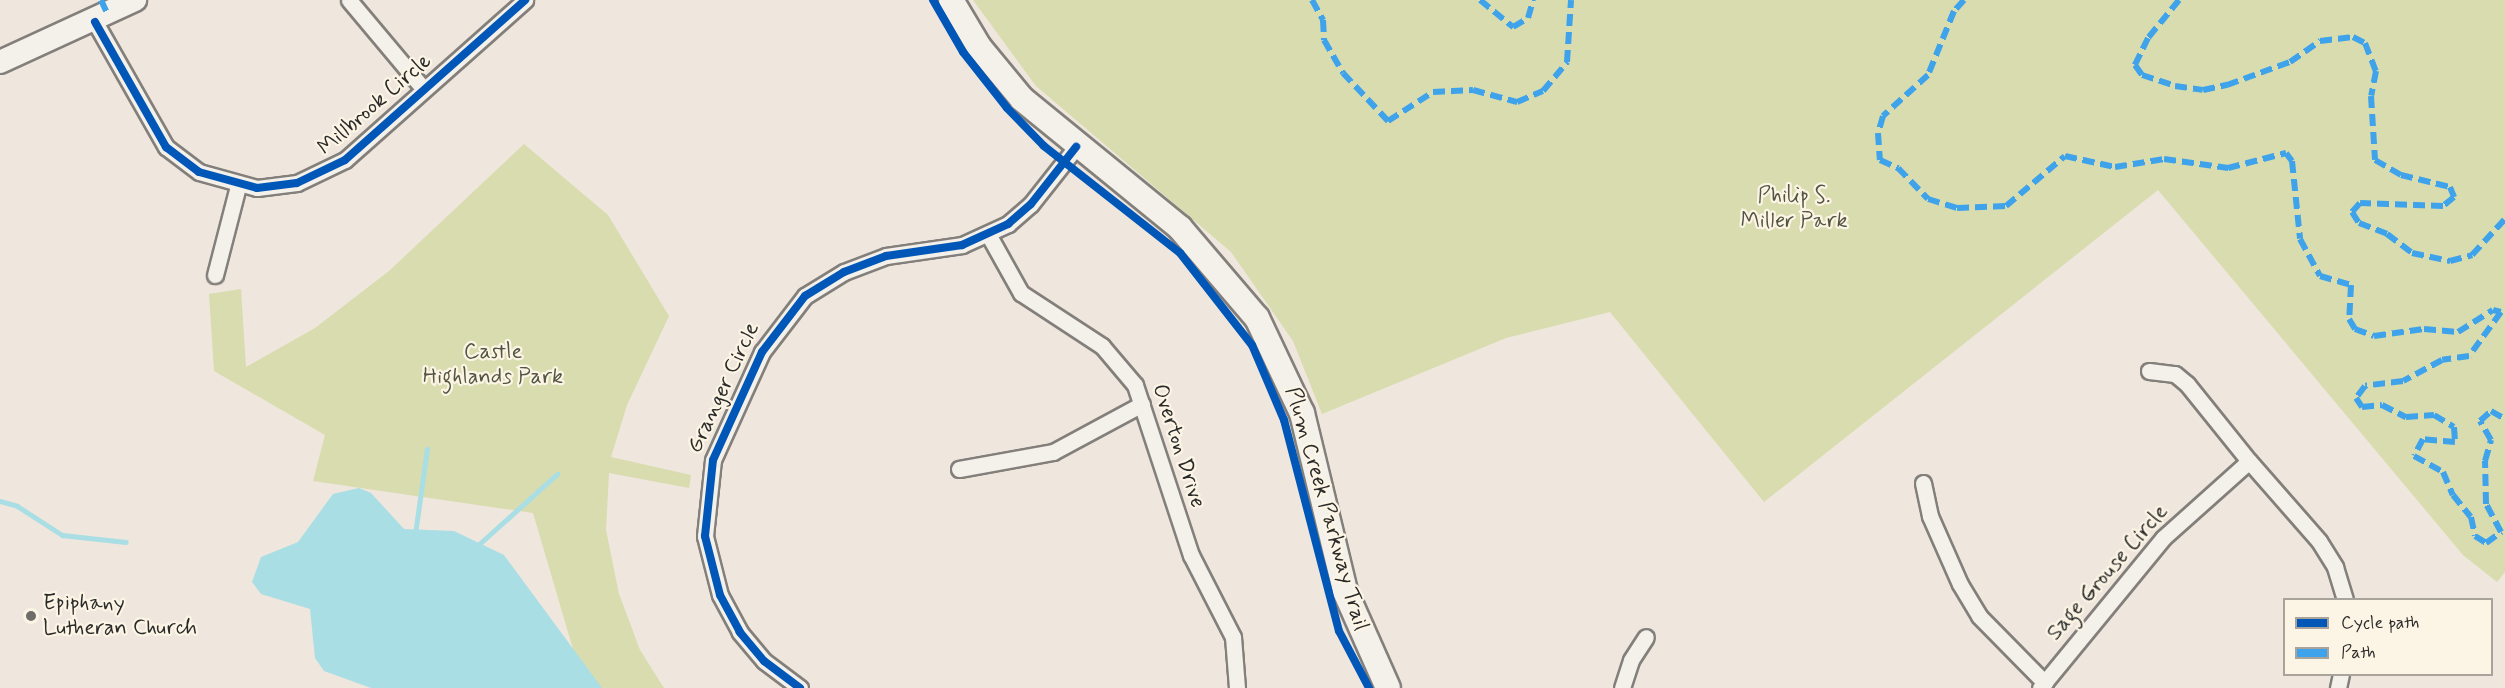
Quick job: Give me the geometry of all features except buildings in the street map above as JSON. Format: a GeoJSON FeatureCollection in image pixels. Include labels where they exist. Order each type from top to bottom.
{"type":"FeatureCollection","features":[{"type":"Feature","properties":{"kind":"main road"},"geometry":{"type":"LineString","coordinates":[[951,0],[999,75],[1076,147],[1198,245],[1239,291],[1276,350],[1302,413],[1345,591],[1388,688]]}},
{"type":"Feature","properties":{"kind":"street"},"geometry":{"type":"LineString","coordinates":[[0,62],[101,12],[135,0]]}},
{"type":"Feature","properties":{"kind":"street"},"geometry":{"type":"LineString","coordinates":[[349,0],[422,87]]}},
{"type":"Feature","properties":{"kind":"street","name":"Millbrook Circle"},"geometry":{"type":"LineString","coordinates":[[101,12],[154,133],[199,172],[238,186],[278,187],[329,170],[525,0]]}},
{"type":"Feature","properties":{"kind":"street","name":"Granger Circle"},"geometry":{"type":"LineString","coordinates":[[800,688],[751,647],[713,576],[705,498],[721,438],[770,337],[806,296],[877,259],[954,247],[988,234],[1021,214],[1076,147]]}},
{"type":"Feature","properties":{"kind":"street"},"geometry":{"type":"LineString","coordinates":[[215,275],[238,186]]}},
{"type":"Feature","properties":{"kind":"street","name":"Overton Drive"},"geometry":{"type":"LineString","coordinates":[[988,234],[1021,293],[1102,346],[1126,370],[1142,404],[1191,555],[1233,637],[1237,688]]}},
{"type":"Feature","properties":{"kind":"street"},"geometry":{"type":"LineString","coordinates":[[2149,371],[2175,374],[2187,384],[2319,541],[2335,567],[2344,598]]}},
{"type":"Feature","properties":{"kind":"street"},"geometry":{"type":"LineString","coordinates":[[958,469],[1053,452],[1142,404]]}},
{"type":"Feature","properties":{"kind":"street","name":"Sage Grouse Circle"},"geometry":{"type":"LineString","coordinates":[[2042,685],[2163,538],[2249,460]]}},
{"type":"Feature","properties":{"kind":"street"},"geometry":{"type":"LineString","coordinates":[[1923,483],[1930,516],[1960,584],[1985,623],[2042,685]]}},
{"type":"Feature","properties":{"kind":"street"},"geometry":{"type":"LineString","coordinates":[[1622,688],[1631,660],[1646,637]]}},
{"type":"Feature","properties":{"kind":"green space","name":"Philip S. Miller Park"},"geometry":{"type":"Polygon","coordinates":[[[973,0],[2505,0],[2505,572],[2497,582],[2463,555],[2158,190],[1764,502],[1610,312],[1506,338],[1322,414],[1293,341],[1231,252],[1036,86],[973,0]]]}},
{"type":"Feature","properties":{"kind":"green space","name":"Castle Highlands Park"},"geometry":{"type":"Polygon","coordinates":[[[524,144],[608,215],[669,316],[627,405],[611,457],[691,475],[689,488],[609,473],[606,530],[619,594],[640,650],[664,688],[574,688],[583,683],[533,513],[313,481],[325,435],[214,371],[209,294],[241,289],[246,367],[315,328],[389,271],[524,144]]]}},
{"type":"Feature","properties":{"kind":"water"},"geometry":{"type":"Polygon","coordinates":[[[359,488],[371,493],[404,529],[454,531],[504,555],[602,688],[371,688],[324,671],[315,658],[310,609],[261,594],[252,582],[261,557],[298,542],[333,494],[359,488]]]}},
{"type":"Feature","properties":{"kind":"waterway"},"geometry":{"type":"LineString","coordinates":[[415,534],[427,449]]}},
{"type":"Feature","properties":{"kind":"waterway"},"geometry":{"type":"LineString","coordinates":[[477,546],[557,474]]}},
{"type":"Feature","properties":{"kind":"waterway"},"geometry":{"type":"LineString","coordinates":[[0,501],[17,506],[62,535],[126,542]]}},
{"type":"Feature","properties":{"kind":"marked path"},"geometry":{"type":"LineString","coordinates":[[101,0],[108,15]]}},
{"type":"Feature","properties":{"kind":"marked path"},"geometry":{"type":"LineString","coordinates":[[1312,0],[1323,20],[1324,40],[1343,73],[1388,121],[1433,92],[1473,90],[1517,102],[1543,91],[1567,62],[1571,0]]}},
{"type":"Feature","properties":{"kind":"marked path"},"geometry":{"type":"LineString","coordinates":[[1480,0],[1513,27],[1528,18],[1533,0]]}},
{"type":"Feature","properties":{"kind":"marked path"},"geometry":{"type":"LineString","coordinates":[[1964,0],[1954,11],[1928,75],[1883,116],[1878,133],[1880,160],[1898,168],[1928,199],[1957,208],[2006,206],[2065,156],[2115,167],[2164,159],[2228,168],[2286,153],[2292,161],[2300,239],[2320,276],[2351,285],[2349,319],[2355,329],[2374,336],[2424,329],[2458,332],[2493,310],[2501,312],[2469,356],[2442,360],[2403,381],[2365,386],[2356,398],[2362,407],[2382,405],[2406,417],[2434,415],[2454,427],[2455,442],[2423,439],[2414,456],[2443,472],[2453,495],[2471,517],[2475,536],[2486,543],[2501,532],[2486,504],[2485,461],[2491,440],[2480,421],[2491,411],[2505,419]]}},
{"type":"Feature","properties":{"kind":"marked path"},"geometry":{"type":"LineString","coordinates":[[2179,0],[2148,38],[2135,65],[2142,75],[2175,86],[2203,90],[2227,85],[2290,62],[2320,41],[2353,37],[2365,43],[2376,71],[2371,96],[2375,160],[2401,175],[2450,187],[2454,197],[2443,206],[2360,203],[2352,212],[2359,223],[2387,234],[2412,253],[2450,261],[2472,255],[2505,219]]}},
{"type":"Feature","properties":{"kind":"cycle path"},"geometry":{"type":"LineString","coordinates":[[95,22],[166,147],[199,172],[257,188],[297,183],[345,160],[525,0]]}},
{"type":"Feature","properties":{"kind":"cycle path","name":"Plum Creek Parkway Trail"},"geometry":{"type":"LineString","coordinates":[[933,0],[963,52],[1007,108],[1044,146],[1180,253],[1252,345],[1284,420],[1339,631],[1369,688]]}},
{"type":"Feature","properties":{"kind":"cycle path"},"geometry":{"type":"LineString","coordinates":[[800,688],[764,661],[740,632],[720,595],[705,536],[713,460],[762,352],[805,296],[844,272],[886,256],[962,245],[1008,224],[1031,204],[1076,147]]}},
{"type":"Feature","properties":{"kind":"place","name":"Epiphany Lutheran Church"},"geometry":{"type":"Point","coordinates":[31,616]}}]}
